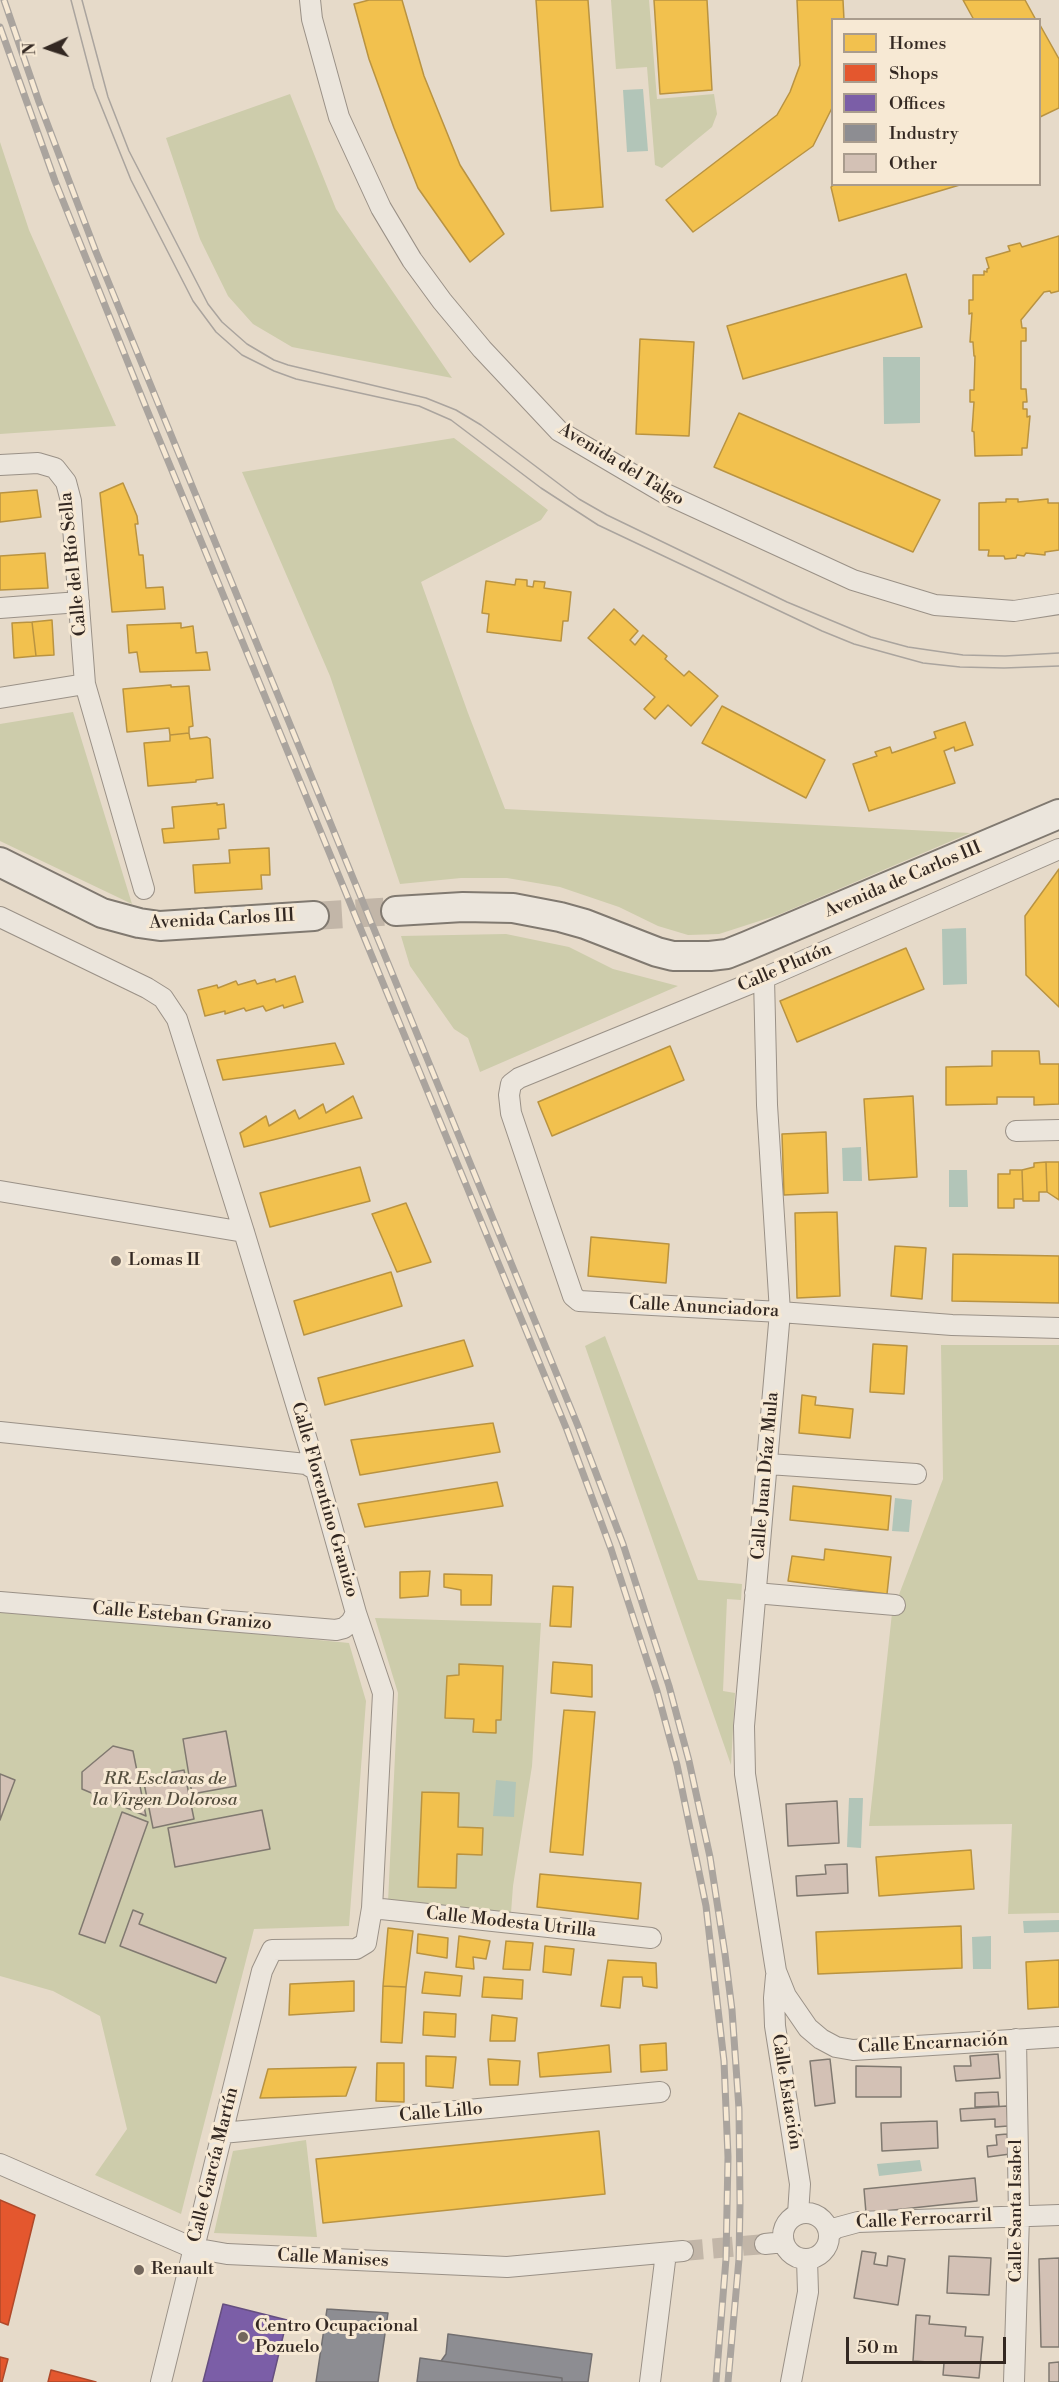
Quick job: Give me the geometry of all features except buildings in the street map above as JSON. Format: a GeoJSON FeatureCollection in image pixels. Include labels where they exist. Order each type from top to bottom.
{"type":"FeatureCollection","features":[{"type":"Feature","properties":{"kind":"street","name":"Avenida del Talgo"},"geometry":{"type":"LineString","coordinates":[[310,0],[312,19],[339,117],[381,208],[412,260],[442,301],[482,349],[559,431],[666,494],[853,580],[935,605],[1014,611],[1059,604]]}},
{"type":"Feature","properties":{"kind":"street","name":"Calle del Río Sella"},"geometry":{"type":"LineString","coordinates":[[0,465],[38,463],[55,468],[66,482],[70,501],[86,684]]}},
{"type":"Feature","properties":{"kind":"street"},"geometry":{"type":"LineString","coordinates":[[0,608],[80,602]]}},
{"type":"Feature","properties":{"kind":"street"},"geometry":{"type":"LineString","coordinates":[[0,698],[86,684],[144,890]]}},
{"type":"Feature","properties":{"kind":"street","name":"Avenida de Carlos III"},"geometry":{"type":"LineString","coordinates":[[396,911],[513,908],[585,924],[636,945],[674,956],[727,954],[1059,814]]}},
{"type":"Feature","properties":{"kind":"street","name":"Calle Plutón"},"geometry":{"type":"LineString","coordinates":[[512,1084],[519,1077],[764,978],[1059,849]]}},
{"type":"Feature","properties":{"kind":"street","name":"Avenida Carlos III"},"geometry":{"type":"LineString","coordinates":[[0,862],[102,913],[139,923],[160,926],[314,916]]}},
{"type":"Feature","properties":{"kind":"street","name":"Calle Florentino Granizo"},"geometry":{"type":"LineString","coordinates":[[0,917],[147,988],[163,998],[177,1019],[244,1232],[382,1694],[372,1908],[366,1942],[356,1949],[273,1950]]}},
{"type":"Feature","properties":{"kind":"street","name":"Calle Juan Díaz Mula"},"geometry":{"type":"LineString","coordinates":[[764,978],[767,1105],[780,1312],[744,1726],[745,1774],[776,1971]]}},
{"type":"Feature","properties":{"kind":"street","name":"Calle Anunciadora"},"geometry":{"type":"LineString","coordinates":[[512,1084],[509,1095],[511,1113],[573,1296],[579,1301],[780,1312],[952,1325],[1059,1328]]}},
{"type":"Feature","properties":{"kind":"street"},"geometry":{"type":"LineString","coordinates":[[1016,1131],[1059,1130]]}},
{"type":"Feature","properties":{"kind":"street"},"geometry":{"type":"LineString","coordinates":[[0,1191],[244,1232]]}},
{"type":"Feature","properties":{"kind":"street"},"geometry":{"type":"LineString","coordinates":[[0,1432],[306,1464],[316,1470]]}},
{"type":"Feature","properties":{"kind":"street"},"geometry":{"type":"LineString","coordinates":[[768,1464],[916,1474]]}},
{"type":"Feature","properties":{"kind":"street"},"geometry":{"type":"LineString","coordinates":[[755,1593],[895,1605]]}},
{"type":"Feature","properties":{"kind":"street","name":"Calle Esteban Granizo"},"geometry":{"type":"LineString","coordinates":[[0,1602],[336,1630],[351,1623],[356,1613]]}},
{"type":"Feature","properties":{"kind":"street","name":"Calle Modesta Utrilla"},"geometry":{"type":"LineString","coordinates":[[372,1908],[651,1938]]}},
{"type":"Feature","properties":{"kind":"street","name":"Calle García Martín"},"geometry":{"type":"LineString","coordinates":[[161,2382],[262,1971],[273,1950]]}},
{"type":"Feature","properties":{"kind":"street","name":"Calle Encarnación"},"geometry":{"type":"LineString","coordinates":[[776,1971],[786,1996],[808,2028],[821,2039],[836,2047],[853,2050],[1059,2037]]}},
{"type":"Feature","properties":{"kind":"street","name":"Calle Estación"},"geometry":{"type":"LineString","coordinates":[[776,1971],[775,2025],[800,2184],[798,2214],[792,2217],[775,2243],[793,2255],[807,2259]]}},
{"type":"Feature","properties":{"kind":"street","name":"Calle Santa Isabel"},"geometry":{"type":"LineString","coordinates":[[1014,2382],[1019,2216],[1016,2039]]}},
{"type":"Feature","properties":{"kind":"street","name":"Calle Lillo"},"geometry":{"type":"LineString","coordinates":[[222,2133],[660,2092]]}},
{"type":"Feature","properties":{"kind":"street","name":"Calle Manises"},"geometry":{"type":"LineString","coordinates":[[0,2164],[193,2248],[227,2254],[507,2267],[674,2252],[650,2382]]}},
{"type":"Feature","properties":{"kind":"street"},"geometry":{"type":"LineString","coordinates":[[791,2382],[808,2292],[807,2259],[821,2254],[829,2242],[830,2235],[824,2221],[819,2216],[805,2212],[798,2214]]}},
{"type":"Feature","properties":{"kind":"street","name":"Calle Ferrocarril"},"geometry":{"type":"LineString","coordinates":[[830,2235],[836,2228],[858,2222],[1059,2215]]}},
{"type":"Feature","properties":{"kind":"green space"},"geometry":{"type":"Polygon","coordinates":[[[611,0],[649,0],[657,99],[714,94],[717,114],[712,127],[662,168],[655,165],[647,67],[616,69],[611,0]]]}},
{"type":"Feature","properties":{"kind":"green space"},"geometry":{"type":"Polygon","coordinates":[[[290,94],[336,209],[452,378],[292,347],[253,324],[228,296],[200,239],[166,138],[290,94]]]}},
{"type":"Feature","properties":{"kind":"green space"},"geometry":{"type":"Polygon","coordinates":[[[0,142],[29,230],[116,426],[0,434],[0,142]]]}},
{"type":"Feature","properties":{"kind":"green space"},"geometry":{"type":"Polygon","coordinates":[[[454,438],[548,510],[541,520],[421,582],[505,809],[970,833],[778,915],[719,934],[688,935],[658,926],[619,907],[560,887],[507,878],[461,878],[400,884],[330,676],[242,472],[454,438]]]}},
{"type":"Feature","properties":{"kind":"green space"},"geometry":{"type":"Polygon","coordinates":[[[73,712],[132,904],[0,841],[0,724],[73,712]]]}},
{"type":"Feature","properties":{"kind":"green space"},"geometry":{"type":"Polygon","coordinates":[[[506,934],[569,947],[613,969],[678,986],[480,1072],[468,1038],[454,1029],[410,966],[401,936],[506,934]]]}},
{"type":"Feature","properties":{"kind":"green space"},"geometry":{"type":"Polygon","coordinates":[[[605,1336],[698,1580],[742,1584],[741,1600],[727,1599],[723,1691],[735,1693],[731,1765],[585,1346],[605,1336]]]}},
{"type":"Feature","properties":{"kind":"green space"},"geometry":{"type":"Polygon","coordinates":[[[941,1345],[1059,1345],[1059,1913],[1008,1914],[1012,1824],[869,1826],[892,1613],[943,1479],[941,1345]]]}},
{"type":"Feature","properties":{"kind":"green space","name":"RR. Esclavas de la Virgen Dolorosa"},"geometry":{"type":"Polygon","coordinates":[[[0,1609],[349,1643],[366,1701],[349,1926],[254,1929],[181,2214],[95,2175],[127,2129],[100,2016],[53,1991],[0,1976],[0,1609]]]}},
{"type":"Feature","properties":{"kind":"green space"},"geometry":{"type":"Polygon","coordinates":[[[375,1618],[541,1623],[532,1766],[513,1886],[511,1913],[388,1902],[398,1693],[375,1618]]]}},
{"type":"Feature","properties":{"kind":"green space"},"geometry":{"type":"Polygon","coordinates":[[[306,2140],[317,2237],[214,2233],[233,2151],[306,2140]]]}},
{"type":"Feature","properties":{"kind":"shaded area"},"geometry":{"type":"Polygon","coordinates":[[[643,89],[648,151],[627,152],[623,90],[643,89]]]}},
{"type":"Feature","properties":{"kind":"shaded area"},"geometry":{"type":"Polygon","coordinates":[[[883,357],[920,357],[920,423],[884,424],[883,357]]]}},
{"type":"Feature","properties":{"kind":"shaded area"},"geometry":{"type":"Polygon","coordinates":[[[966,928],[967,984],[943,985],[942,929],[966,928]]]}},
{"type":"Feature","properties":{"kind":"shaded area"},"geometry":{"type":"Polygon","coordinates":[[[861,1147],[862,1181],[843,1181],[842,1148],[861,1147]]]}},
{"type":"Feature","properties":{"kind":"shaded area"},"geometry":{"type":"Polygon","coordinates":[[[949,1170],[967,1170],[968,1207],[949,1207],[949,1170]]]}},
{"type":"Feature","properties":{"kind":"shaded area"},"geometry":{"type":"Polygon","coordinates":[[[895,1498],[912,1500],[909,1532],[892,1531],[895,1498]]]}},
{"type":"Feature","properties":{"kind":"shaded area"},"geometry":{"type":"Polygon","coordinates":[[[496,1780],[516,1782],[514,1817],[493,1816],[496,1780]]]}},
{"type":"Feature","properties":{"kind":"shaded area"},"geometry":{"type":"Polygon","coordinates":[[[849,1798],[863,1798],[861,1848],[847,1847],[849,1798]]]}},
{"type":"Feature","properties":{"kind":"shaded area"},"geometry":{"type":"Polygon","coordinates":[[[1059,1920],[1059,1932],[1024,1933],[1023,1921],[1059,1920]]]}},
{"type":"Feature","properties":{"kind":"shaded area"},"geometry":{"type":"Polygon","coordinates":[[[991,1936],[991,1969],[973,1969],[972,1937],[991,1936]]]}},
{"type":"Feature","properties":{"kind":"shaded area"},"geometry":{"type":"Polygon","coordinates":[[[920,2160],[922,2171],[879,2176],[877,2164],[920,2160]]]}},
{"type":"Feature","properties":{"kind":"tunnel"},"geometry":{"type":"LineString","coordinates":[[314,916],[396,911]]}},
{"type":"Feature","properties":{"kind":"tunnel"},"geometry":{"type":"LineString","coordinates":[[683,2251],[765,2244]]}},
{"type":"Feature","properties":{"kind":"tram line"},"geometry":{"type":"LineString","coordinates":[[71,0],[94,88],[131,180],[193,301],[216,332],[242,355],[296,379],[419,406],[451,420],[541,488],[598,525],[854,644],[923,663],[960,667],[1059,666]]}},
{"type":"Feature","properties":{"kind":"tram line"},"geometry":{"type":"LineString","coordinates":[[82,0],[108,97],[129,151],[208,304],[222,322],[247,344],[274,360],[288,365],[426,398],[456,410],[481,425],[579,499],[607,515],[787,602],[871,637],[908,647],[963,655],[1005,656],[1059,653]]}},
{"type":"Feature","properties":{"kind":"railway"},"geometry":{"type":"LineString","coordinates":[[4,0],[39,102],[96,252],[578,1426],[623,1544],[669,1686],[689,1761],[710,1857],[732,2010],[739,2109],[740,2204],[739,2259],[728,2382]]}},
{"type":"Feature","properties":{"kind":"railway"},"geometry":{"type":"LineString","coordinates":[[0,27],[55,181],[145,405],[567,1430],[611,1549],[657,1691],[677,1765],[706,1906],[724,2061],[728,2157],[726,2259],[716,2382]]}},
{"type":"Feature","properties":{"kind":"place","name":"Lomas II"},"geometry":{"type":"Point","coordinates":[116,1261]}},
{"type":"Feature","properties":{"kind":"place","name":"Renault"},"geometry":{"type":"Point","coordinates":[139,2270]}},
{"type":"Feature","properties":{"kind":"place","name":"Centro Ocupacional Pozuelo"},"geometry":{"type":"Point","coordinates":[243,2337]}}]}
